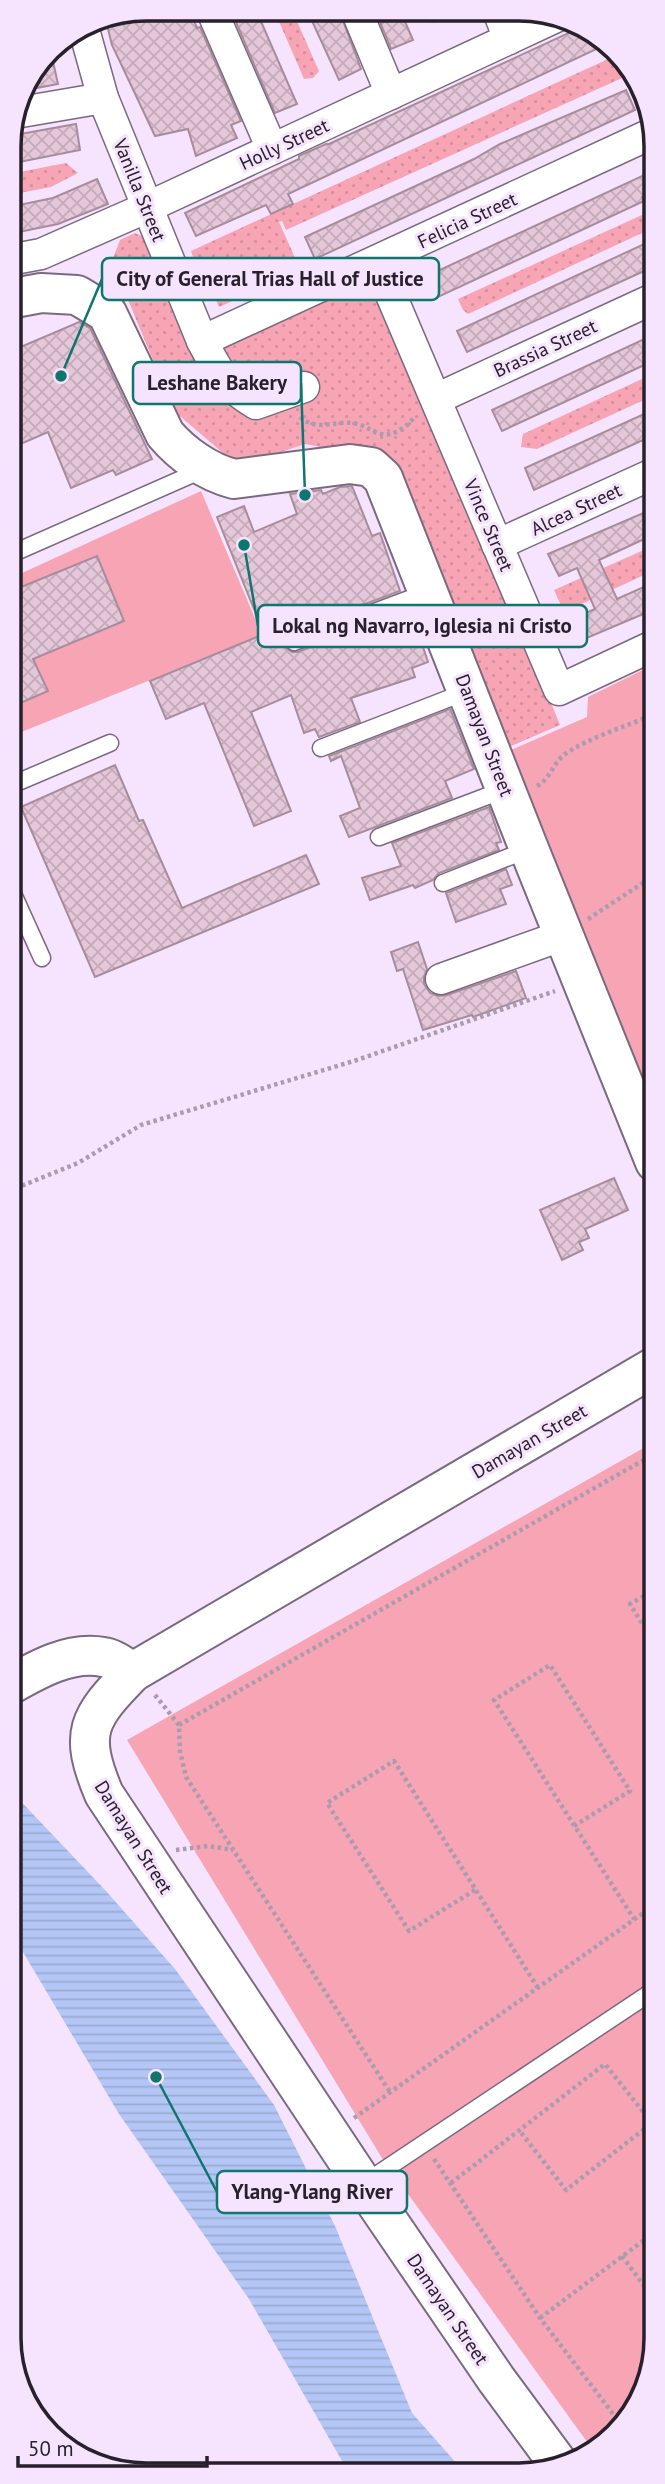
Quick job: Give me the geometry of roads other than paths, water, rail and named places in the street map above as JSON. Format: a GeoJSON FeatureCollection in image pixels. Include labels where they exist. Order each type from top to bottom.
{"type":"FeatureCollection","features":[{"type":"Feature","properties":{"kind":"street"},"geometry":{"type":"LineString","coordinates":[[216,21],[272,149]]}},
{"type":"Feature","properties":{"kind":"street"},"geometry":{"type":"LineString","coordinates":[[361,21],[391,94]]}},
{"type":"Feature","properties":{"kind":"street"},"geometry":{"type":"LineString","coordinates":[[502,21],[509,39]]}},
{"type":"Feature","properties":{"kind":"street","name":"Holly Street"},"geometry":{"type":"LineString","coordinates":[[21,258],[41,254],[148,207],[543,23]]}},
{"type":"Feature","properties":{"kind":"street","name":"Vanilla Street"},"geometry":{"type":"LineString","coordinates":[[86,36],[103,98],[202,341],[220,377],[256,404],[294,390]]}},
{"type":"Feature","properties":{"kind":"street"},"geometry":{"type":"LineString","coordinates":[[26,111],[103,98]]}},
{"type":"Feature","properties":{"kind":"street","name":"Felicia Street"},"geometry":{"type":"LineString","coordinates":[[202,341],[643,137]]}},
{"type":"Feature","properties":{"kind":"street","name":"Vince Street"},"geometry":{"type":"LineString","coordinates":[[377,262],[559,690],[644,650]]}},
{"type":"Feature","properties":{"kind":"street","name":"Damayan Street"},"geometry":{"type":"LineString","coordinates":[[21,297],[41,293],[77,295],[107,313],[164,434],[178,450],[207,468],[234,479],[350,464],[372,467],[383,478],[644,1132]]}},
{"type":"Feature","properties":{"kind":"street","name":"Brassia Street"},"geometry":{"type":"LineString","coordinates":[[436,399],[644,303]]}},
{"type":"Feature","properties":{"kind":"street","name":"Alcea Street"},"geometry":{"type":"LineString","coordinates":[[497,545],[644,478]]}},
{"type":"Feature","properties":{"kind":"street"},"geometry":{"type":"LineString","coordinates":[[441,979],[564,935]]}},
{"type":"Feature","properties":{"kind":"street","name":"Damayan Street"},"geometry":{"type":"LineString","coordinates":[[554,2458],[496,2379],[148,1863],[104,1794],[92,1766],[88,1733],[103,1703],[132,1672],[644,1373]]}},
{"type":"Feature","properties":{"kind":"street"},"geometry":{"type":"LineString","coordinates":[[21,1679],[64,1659],[83,1655],[106,1657],[132,1672]]}},
{"type":"Feature","properties":{"kind":"lane"},"geometry":{"type":"LineString","coordinates":[[21,550],[207,468]]}},
{"type":"Feature","properties":{"kind":"lane"},"geometry":{"type":"LineString","coordinates":[[293,642],[428,592]]}},
{"type":"Feature","properties":{"kind":"lane"},"geometry":{"type":"LineString","coordinates":[[321,748],[468,691]]}},
{"type":"Feature","properties":{"kind":"lane"},"geometry":{"type":"LineString","coordinates":[[21,781],[110,743]]}},
{"type":"Feature","properties":{"kind":"lane"},"geometry":{"type":"LineString","coordinates":[[379,837],[506,789]]}},
{"type":"Feature","properties":{"kind":"lane"},"geometry":{"type":"LineString","coordinates":[[443,883],[529,849]]}},
{"type":"Feature","properties":{"kind":"lane"},"geometry":{"type":"LineString","coordinates":[[21,912],[42,958]]}},
{"type":"Feature","properties":{"kind":"lane"},"geometry":{"type":"LineString","coordinates":[[363,2184],[644,1997]]}},
{"type":"Feature","properties":{"kind":"water"},"geometry":{"type":"Polygon","coordinates":[[[21,1802],[175,1969],[274,2105],[335,2226],[412,2413],[456,2463],[343,2463],[249,2299],[119,2114],[21,1949],[21,1802]]]}},
{"type":"Feature","properties":{"kind":"place","name":"City of General Trias Hall of Justice"},"geometry":{"type":"Point","coordinates":[61,376]}},
{"type":"Feature","properties":{"kind":"place","name":"Leshane Bakery"},"geometry":{"type":"Point","coordinates":[305,495]}},
{"type":"Feature","properties":{"kind":"place","name":"Lokal ng Navarro, Iglesia ni Cristo"},"geometry":{"type":"Point","coordinates":[244,545]}},
{"type":"Feature","properties":{"kind":"place","name":"Ylang-Ylang River"},"geometry":{"type":"Point","coordinates":[156,2077]}}]}
